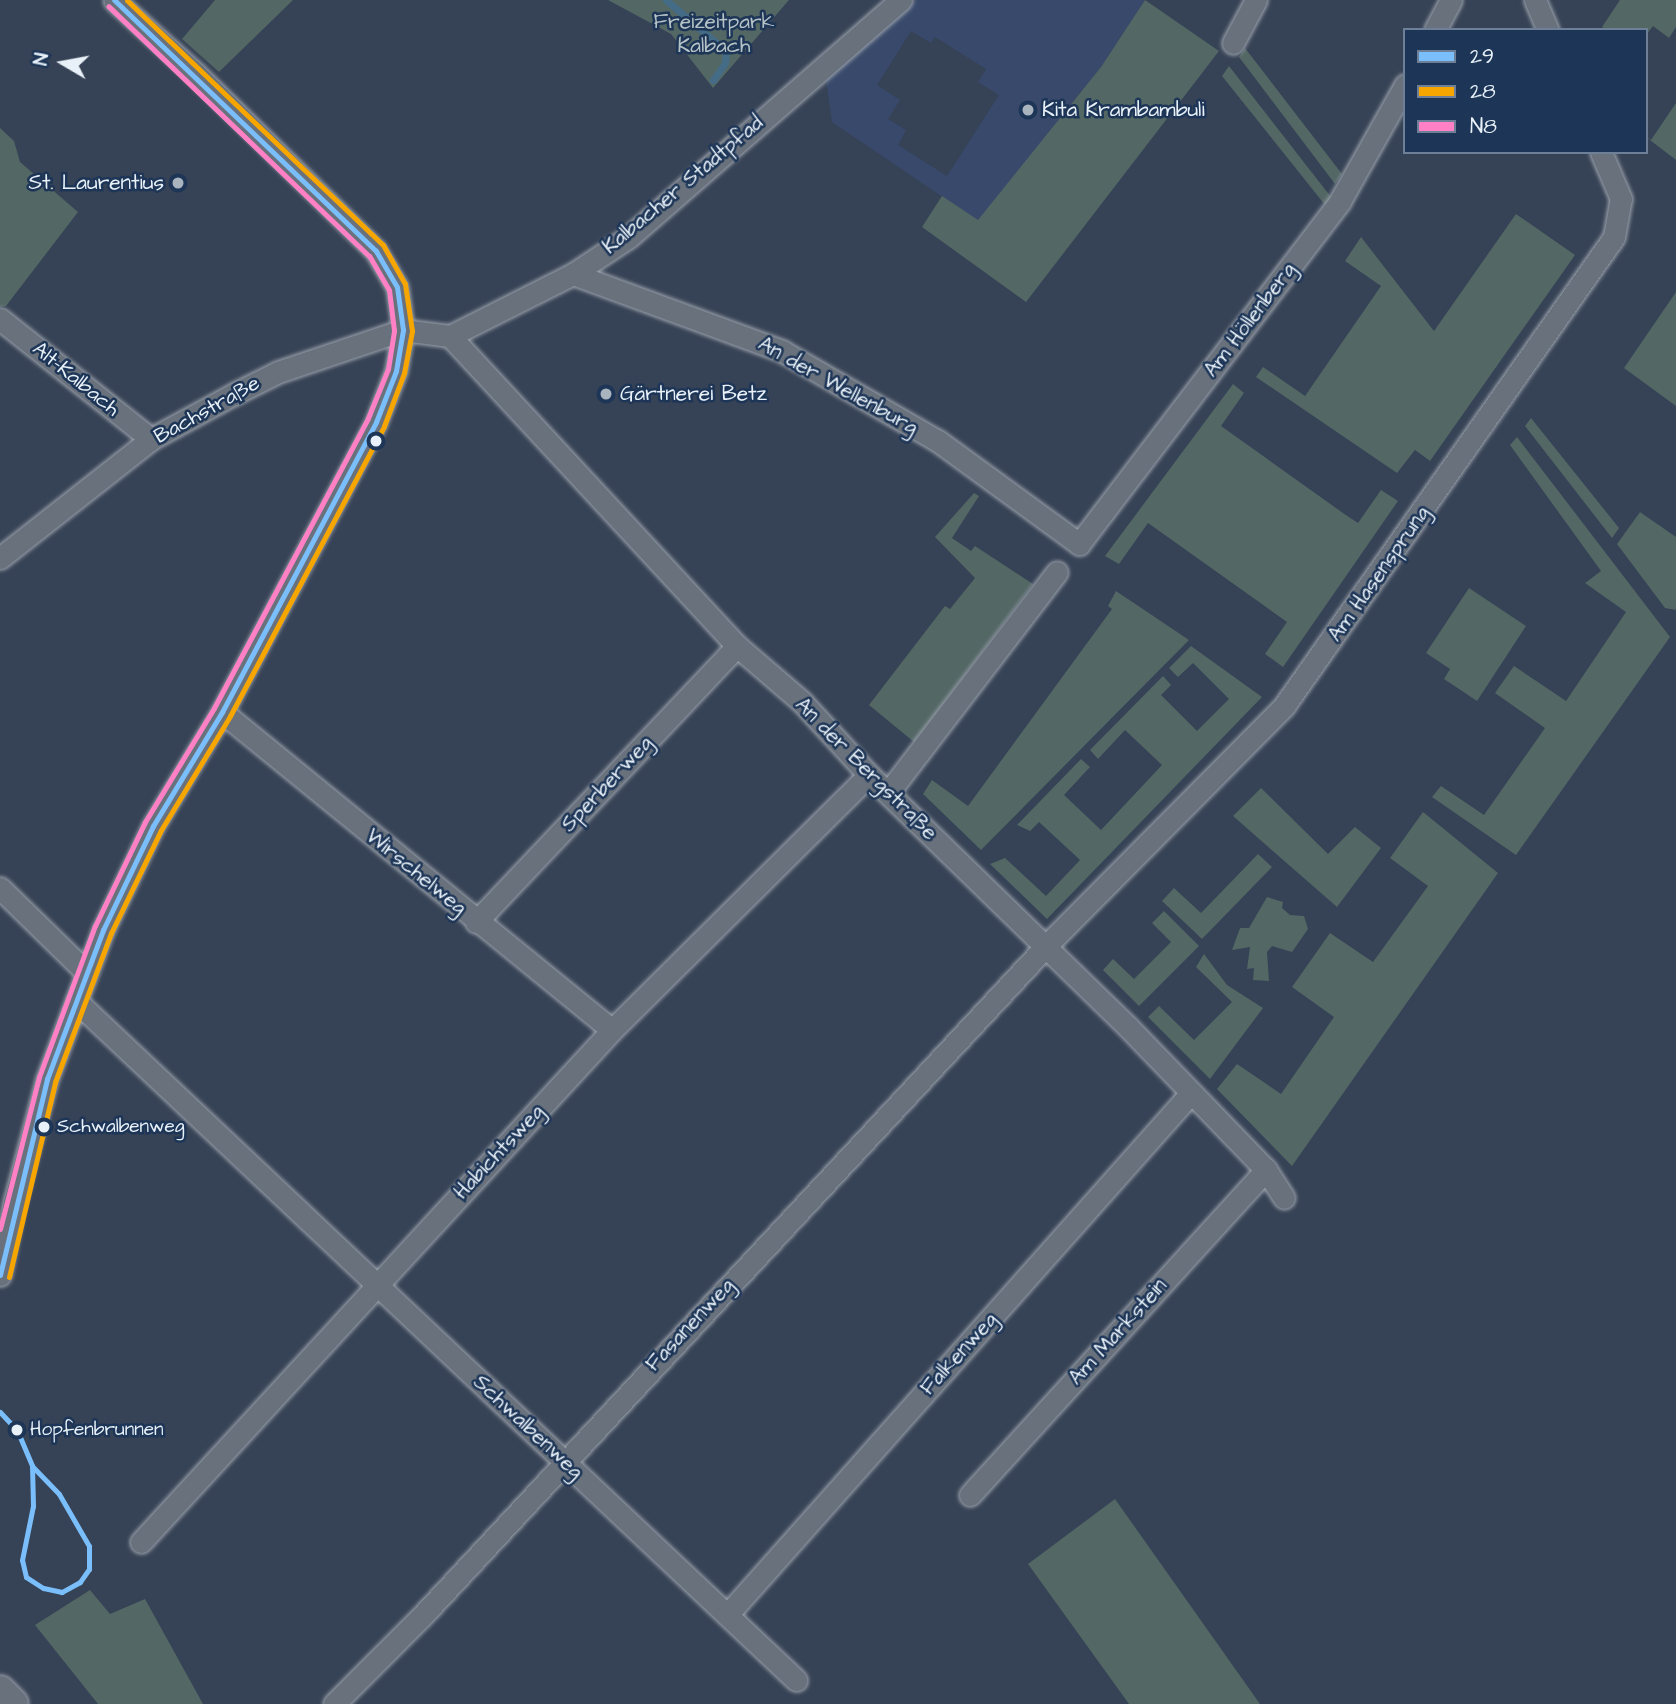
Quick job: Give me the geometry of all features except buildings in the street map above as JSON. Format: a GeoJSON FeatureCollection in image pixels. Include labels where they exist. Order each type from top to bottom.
{"type":"FeatureCollection","features":[{"type":"Feature","properties":{"kind":"main road"},"geometry":{"type":"LineString","coordinates":[[0,1691],[13,1704]]}},
{"type":"Feature","properties":{"kind":"street"},"geometry":{"type":"LineString","coordinates":[[0,1275],[34,1125],[86,972],[153,826],[222,712],[376,422],[396,371],[403,330],[397,287],[376,251],[196,74],[114,0]]}},
{"type":"Feature","properties":{"kind":"street","name":"Kalbacher Stadtpfad"},"geometry":{"type":"LineString","coordinates":[[450,336],[573,274],[629,237],[901,0]]}},
{"type":"Feature","properties":{"kind":"street"},"geometry":{"type":"LineString","coordinates":[[1233,43],[1256,0]]}},
{"type":"Feature","properties":{"kind":"street"},"geometry":{"type":"LineString","coordinates":[[1436,28],[1451,0]]}},
{"type":"Feature","properties":{"kind":"street"},"geometry":{"type":"LineString","coordinates":[[1535,0],[1547,28]]}},
{"type":"Feature","properties":{"kind":"street","name":"Am Höllenberg"},"geometry":{"type":"LineString","coordinates":[[1079,544],[1340,201],[1403,89]]}},
{"type":"Feature","properties":{"kind":"street","name":"Am Hasensprung"},"geometry":{"type":"LineString","coordinates":[[1046,946],[1284,706],[1395,551],[1614,237],[1621,198],[1602,154]]}},
{"type":"Feature","properties":{"kind":"street","name":"An der Wellenburg"},"geometry":{"type":"LineString","coordinates":[[573,274],[723,326],[793,357],[937,441],[1079,544]]}},
{"type":"Feature","properties":{"kind":"street","name":"Alt-Kalbach"},"geometry":{"type":"LineString","coordinates":[[0,319],[151,439]]}},
{"type":"Feature","properties":{"kind":"street"},"geometry":{"type":"LineString","coordinates":[[403,330],[450,336]]}},
{"type":"Feature","properties":{"kind":"street","name":"Bachstraße"},"geometry":{"type":"LineString","coordinates":[[0,558],[151,439],[278,372],[403,330]]}},
{"type":"Feature","properties":{"kind":"street","name":"An der Bergstraße"},"geometry":{"type":"LineString","coordinates":[[450,336],[737,646],[802,702],[869,775],[1046,946],[1266,1170],[1284,1198]]}},
{"type":"Feature","properties":{"kind":"street"},"geometry":{"type":"LineString","coordinates":[[888,793],[1057,572]]}},
{"type":"Feature","properties":{"kind":"street","name":"Sperberweg"},"geometry":{"type":"LineString","coordinates":[[476,922],[737,646]]}},
{"type":"Feature","properties":{"kind":"street","name":"Wirschelweg"},"geometry":{"type":"LineString","coordinates":[[222,712],[476,922],[612,1030]]}},
{"type":"Feature","properties":{"kind":"street","name":"Habichtsweg"},"geometry":{"type":"LineString","coordinates":[[141,1542],[612,1030],[869,775]]}},
{"type":"Feature","properties":{"kind":"street"},"geometry":{"type":"LineString","coordinates":[[0,888],[86,972]]}},
{"type":"Feature","properties":{"kind":"street","name":"Fasanenweg"},"geometry":{"type":"LineString","coordinates":[[334,1704],[423,1615],[563,1460],[1046,946]]}},
{"type":"Feature","properties":{"kind":"street","name":"Schwalbenweg"},"geometry":{"type":"LineString","coordinates":[[76,1001],[796,1680]]}},
{"type":"Feature","properties":{"kind":"street","name":"Falkenweg"},"geometry":{"type":"LineString","coordinates":[[727,1615],[1191,1094]]}},
{"type":"Feature","properties":{"kind":"street","name":"Am Markstein"},"geometry":{"type":"LineString","coordinates":[[970,1495],[1266,1170]]}},
{"type":"Feature","properties":{"kind":"shaded area","name":"Kita Krambambuli"},"geometry":{"type":"Polygon","coordinates":[[[916,0],[1145,0],[1101,67],[978,221],[832,122],[826,79],[916,0]],[[911,31],[877,85],[900,100],[888,119],[906,130],[898,145],[947,176],[999,95],[978,82],[986,69],[935,37],[931,43],[911,31]]]}},
{"type":"Feature","properties":{"kind":"green space"},"geometry":{"type":"Polygon","coordinates":[[[215,0],[293,0],[219,72],[182,39],[215,0]]]}},
{"type":"Feature","properties":{"kind":"green space","name":"Freizeitpark Kalbach"},"geometry":{"type":"Polygon","coordinates":[[[608,0],[789,0],[713,88],[671,34],[608,0]]]}},
{"type":"Feature","properties":{"kind":"green space"},"geometry":{"type":"Polygon","coordinates":[[[1145,0],[1219,51],[1026,302],[922,227],[942,196],[978,220],[1101,67],[1145,0]]]}},
{"type":"Feature","properties":{"kind":"green space"},"geometry":{"type":"Polygon","coordinates":[[[1620,0],[1676,0],[1676,27],[1669,38],[1653,26],[1648,32],[1648,28],[1602,27],[1620,0]]]}},
{"type":"Feature","properties":{"kind":"green space"},"geometry":{"type":"Polygon","coordinates":[[[1245,48],[1342,174],[1335,184],[1239,57],[1245,48]]]}},
{"type":"Feature","properties":{"kind":"green space"},"geometry":{"type":"Polygon","coordinates":[[[1229,66],[1331,197],[1325,205],[1222,76],[1229,66]]]}},
{"type":"Feature","properties":{"kind":"green space"},"geometry":{"type":"Polygon","coordinates":[[[1676,103],[1676,160],[1648,138],[1651,140],[1676,103]]]}},
{"type":"Feature","properties":{"kind":"green space"},"geometry":{"type":"Polygon","coordinates":[[[0,128],[14,141],[20,162],[78,212],[6,306],[0,307],[0,128]]]}},
{"type":"Feature","properties":{"kind":"green space"},"geometry":{"type":"Polygon","coordinates":[[[1516,214],[1575,255],[1430,461],[1415,450],[1397,473],[1256,377],[1263,367],[1305,396],[1381,286],[1345,261],[1361,237],[1434,331],[1516,214]]]}},
{"type":"Feature","properties":{"kind":"green space"},"geometry":{"type":"Polygon","coordinates":[[[1676,292],[1676,406],[1624,368],[1676,292]]]}},
{"type":"Feature","properties":{"kind":"green space"},"geometry":{"type":"Polygon","coordinates":[[[1233,384],[1244,393],[1221,426],[1343,513],[1358,523],[1381,490],[1398,501],[1283,667],[1265,654],[1287,622],[1148,523],[1119,564],[1105,556],[1233,384]]]}},
{"type":"Feature","properties":{"kind":"green space"},"geometry":{"type":"Polygon","coordinates":[[[1531,418],[1619,528],[1612,538],[1525,426],[1531,418]]]}},
{"type":"Feature","properties":{"kind":"green space"},"geometry":{"type":"Polygon","coordinates":[[[1517,437],[1670,637],[1516,855],[1432,797],[1441,786],[1484,815],[1545,728],[1495,693],[1514,666],[1566,701],[1626,612],[1585,583],[1601,571],[1510,445],[1517,437]]]}},
{"type":"Feature","properties":{"kind":"green space"},"geometry":{"type":"Polygon","coordinates":[[[974,493],[979,496],[952,538],[971,551],[975,546],[1033,584],[914,742],[869,705],[945,606],[950,609],[975,578],[935,537],[974,493]]]}},
{"type":"Feature","properties":{"kind":"green space"},"geometry":{"type":"Polygon","coordinates":[[[1640,512],[1676,537],[1676,610],[1665,608],[1617,544],[1640,512]]]}},
{"type":"Feature","properties":{"kind":"green space"},"geometry":{"type":"Polygon","coordinates":[[[1469,588],[1526,626],[1477,701],[1444,679],[1450,669],[1426,653],[1469,588]]]}},
{"type":"Feature","properties":{"kind":"green space"},"geometry":{"type":"Polygon","coordinates":[[[1116,591],[1189,640],[981,850],[923,794],[932,780],[968,806],[1112,609],[1108,606],[1116,591]]]}},
{"type":"Feature","properties":{"kind":"green space"},"geometry":{"type":"Polygon","coordinates":[[[1191,646],[1262,697],[1047,919],[990,864],[1005,858],[1046,896],[1080,860],[1039,822],[1030,831],[1017,825],[1081,759],[1090,767],[1064,795],[1101,830],[1162,765],[1125,730],[1098,759],[1090,750],[1163,676],[1171,685],[1161,695],[1197,731],[1229,699],[1193,663],[1178,677],[1169,668],[1191,646]]]}},
{"type":"Feature","properties":{"kind":"green space"},"geometry":{"type":"Polygon","coordinates":[[[1261,788],[1328,854],[1355,827],[1381,848],[1337,907],[1233,816],[1261,788]]]}},
{"type":"Feature","properties":{"kind":"green space"},"geometry":{"type":"Polygon","coordinates":[[[1423,812],[1498,873],[1292,1166],[1217,1089],[1237,1064],[1281,1094],[1334,1017],[1292,987],[1330,933],[1373,962],[1428,886],[1390,858],[1423,812]]]}},
{"type":"Feature","properties":{"kind":"green space"},"geometry":{"type":"Polygon","coordinates":[[[1258,854],[1272,867],[1202,939],[1162,901],[1174,888],[1201,913],[1258,854]]]}},
{"type":"Feature","properties":{"kind":"green space"},"geometry":{"type":"Polygon","coordinates":[[[1267,897],[1283,902],[1282,908],[1290,915],[1304,916],[1308,929],[1292,952],[1272,946],[1267,952],[1269,981],[1253,980],[1254,968],[1247,969],[1250,947],[1232,950],[1240,928],[1249,928],[1267,897]]]}},
{"type":"Feature","properties":{"kind":"green space"},"geometry":{"type":"Polygon","coordinates":[[[1164,911],[1199,946],[1139,1006],[1103,970],[1113,959],[1134,979],[1171,942],[1152,923],[1164,911]]]}},
{"type":"Feature","properties":{"kind":"green space"},"geometry":{"type":"Polygon","coordinates":[[[1204,954],[1227,985],[1263,1008],[1210,1079],[1148,1017],[1159,1006],[1194,1040],[1232,1002],[1196,967],[1204,954]]]}},
{"type":"Feature","properties":{"kind":"green space"},"geometry":{"type":"Polygon","coordinates":[[[1115,1499],[1260,1704],[1129,1704],[1028,1564],[1115,1499]]]}},
{"type":"Feature","properties":{"kind":"green space"},"geometry":{"type":"Polygon","coordinates":[[[90,1590],[110,1614],[145,1599],[203,1704],[98,1704],[35,1625],[90,1590]]]}},
{"type":"Feature","properties":{"kind":"waterway"},"geometry":{"type":"LineString","coordinates":[[666,0],[726,51],[725,63],[713,80]]}},
{"type":"Feature","properties":{"kind":"transit line","name":"29"},"geometry":{"type":"LineString","coordinates":[[0,1275],[47,1079],[103,930],[153,826],[222,712],[376,422],[396,371],[403,330],[397,287],[376,251],[114,0]]}},
{"type":"Feature","properties":{"kind":"transit line","name":"28"},"geometry":{"type":"LineString","coordinates":[[9,1277],[55,1082],[111,933],[161,830],[230,716],[384,426],[404,373],[412,331],[405,284],[383,245],[127,0]]}},
{"type":"Feature","properties":{"kind":"transit line","name":"N8"},"geometry":{"type":"LineString","coordinates":[[0,1229],[39,1077],[95,926],[145,822],[214,708],[368,418],[388,369],[394,330],[389,290],[369,256],[108,6]]}},
{"type":"Feature","properties":{"kind":"transit line","name":"29"},"geometry":{"type":"LineString","coordinates":[[0,1412],[17,1430],[32,1466]]}},
{"type":"Feature","properties":{"kind":"transit line","name":"29"},"geometry":{"type":"LineString","coordinates":[[32,1466],[59,1494],[89,1546],[89,1569],[80,1582],[62,1592],[43,1588],[26,1577],[22,1560],[33,1506],[32,1466]]}},
{"type":"Feature","properties":{"kind":"place","name":"Kita Krambambuli"},"geometry":{"type":"Point","coordinates":[1028,110]}},
{"type":"Feature","properties":{"kind":"place","name":"St. Laurentius"},"geometry":{"type":"Point","coordinates":[178,183]}},
{"type":"Feature","properties":{"kind":"place","name":"Gärtnerei Betz"},"geometry":{"type":"Point","coordinates":[606,394]}},
{"type":"Feature","properties":{"kind":"place","name":"Schwalbenweg"},"geometry":{"type":"Point","coordinates":[44,1127]}},
{"type":"Feature","properties":{"kind":"place","name":"Hopfenbrunnen"},"geometry":{"type":"Point","coordinates":[17,1430]}}]}
